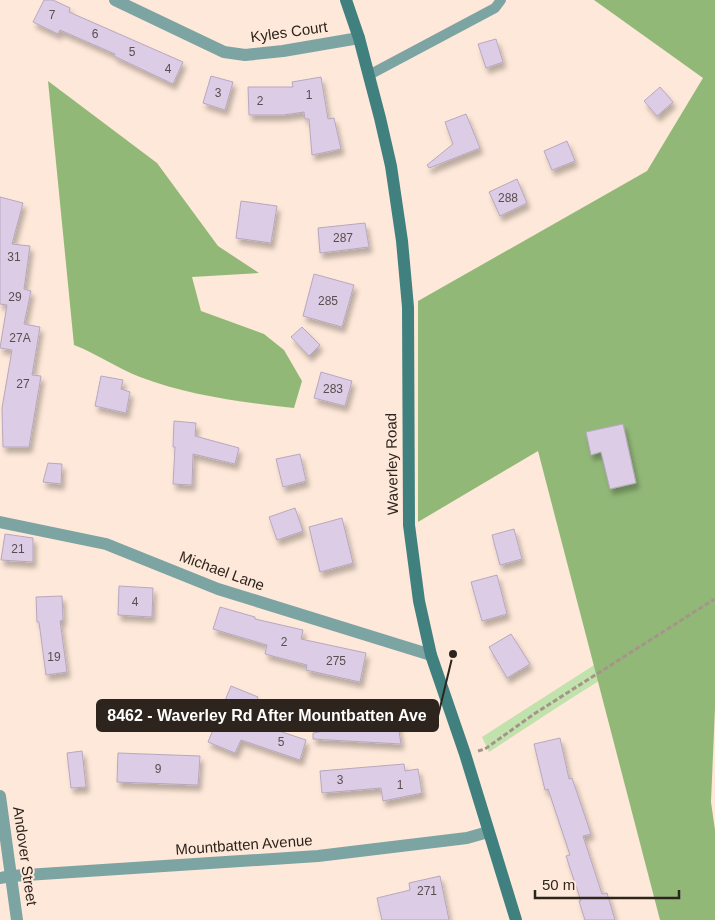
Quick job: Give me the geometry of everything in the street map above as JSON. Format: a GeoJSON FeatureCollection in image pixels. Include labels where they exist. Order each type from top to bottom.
{"type":"FeatureCollection","features":[{"type":"Feature","properties":{"kind":"main road","name":"Waverley Road"},"geometry":{"type":"LineString","coordinates":[[346,0],[359,38],[380,118],[391,166],[402,241],[408,307],[410,528],[419,601],[431,656],[466,754],[516,920]]}},
{"type":"Feature","properties":{"kind":"street","name":"Kyles Court"},"geometry":{"type":"LineString","coordinates":[[115,0],[224,52],[245,55],[283,51],[359,38]]}},
{"type":"Feature","properties":{"kind":"street","name":"Michael Lane"},"geometry":{"type":"LineString","coordinates":[[0,522],[106,544],[218,589],[431,656]]}},
{"type":"Feature","properties":{"kind":"street","name":"Andover Street"},"geometry":{"type":"LineString","coordinates":[[0,796],[6,877],[17,920]]}},
{"type":"Feature","properties":{"kind":"street","name":"Mountbatten Avenue"},"geometry":{"type":"LineString","coordinates":[[6,877],[318,856],[467,838],[488,832]]}},
{"type":"Feature","properties":{"kind":"lane"},"geometry":{"type":"LineString","coordinates":[[369,75],[495,8],[500,0]]}},
{"type":"Feature","properties":{"kind":"path"},"geometry":{"type":"LineString","coordinates":[[466,754],[485,749],[534,714],[715,600]]}},
{"type":"Feature","properties":{"kind":"green space"},"geometry":{"type":"Polygon","coordinates":[[[594,0],[715,0],[715,708],[711,802],[715,830],[715,920],[660,920],[538,451],[418,522],[418,301],[647,171],[703,78],[594,0]]]}},
{"type":"Feature","properties":{"kind":"green space"},"geometry":{"type":"Polygon","coordinates":[[[48,81],[157,163],[218,246],[259,273],[192,277],[201,311],[264,334],[284,350],[302,381],[294,408],[236,401],[197,394],[159,384],[140,377],[74,345],[48,81]]]}},
{"type":"Feature","properties":{"kind":"green space"},"geometry":{"type":"Polygon","coordinates":[[[714,608],[489,752],[482,737],[677,612],[714,608]]]}},
{"type":"Feature","properties":{"kind":"building"},"geometry":{"type":"Polygon","coordinates":[[[44,0],[53,0],[70,8],[69,12],[183,62],[173,84],[114,56],[115,54],[60,30],[58,34],[33,22],[44,0]]]}},
{"type":"Feature","properties":{"kind":"building"},"geometry":{"type":"Polygon","coordinates":[[[496,39],[503,62],[486,68],[478,44],[496,39]]]}},
{"type":"Feature","properties":{"kind":"building"},"geometry":{"type":"Polygon","coordinates":[[[211,76],[233,82],[225,110],[203,103],[211,76]]]}},
{"type":"Feature","properties":{"kind":"building"},"geometry":{"type":"Polygon","coordinates":[[[321,77],[328,119],[334,118],[341,149],[312,155],[309,119],[305,119],[304,112],[283,115],[249,115],[248,87],[293,87],[292,82],[321,77]]]}},
{"type":"Feature","properties":{"kind":"building"},"geometry":{"type":"Polygon","coordinates":[[[660,87],[673,102],[657,116],[644,101],[660,87]]]}},
{"type":"Feature","properties":{"kind":"building"},"geometry":{"type":"Polygon","coordinates":[[[466,114],[480,148],[429,168],[427,165],[453,144],[445,122],[466,114]]]}},
{"type":"Feature","properties":{"kind":"building"},"geometry":{"type":"Polygon","coordinates":[[[567,141],[575,161],[552,170],[544,151],[567,141]]]}},
{"type":"Feature","properties":{"kind":"building"},"geometry":{"type":"Polygon","coordinates":[[[517,179],[527,203],[500,216],[489,192],[517,179]]]}},
{"type":"Feature","properties":{"kind":"building"},"geometry":{"type":"Polygon","coordinates":[[[0,197],[23,203],[12,244],[30,246],[24,289],[31,291],[24,324],[40,327],[32,375],[41,376],[29,447],[3,447],[2,408],[12,350],[0,348],[7,305],[0,304],[0,197]]]}},
{"type":"Feature","properties":{"kind":"building"},"geometry":{"type":"Polygon","coordinates":[[[241,201],[277,206],[271,243],[236,238],[241,201]]]}},
{"type":"Feature","properties":{"kind":"building"},"geometry":{"type":"Polygon","coordinates":[[[365,223],[369,247],[320,253],[318,228],[365,223]]]}},
{"type":"Feature","properties":{"kind":"building"},"geometry":{"type":"Polygon","coordinates":[[[314,274],[354,285],[342,327],[303,316],[314,274]]]}},
{"type":"Feature","properties":{"kind":"building"},"geometry":{"type":"Polygon","coordinates":[[[302,327],[320,345],[309,356],[291,337],[302,327]]]}},
{"type":"Feature","properties":{"kind":"building"},"geometry":{"type":"Polygon","coordinates":[[[321,372],[352,381],[345,406],[314,398],[321,372]]]}},
{"type":"Feature","properties":{"kind":"building"},"geometry":{"type":"Polygon","coordinates":[[[101,376],[123,380],[121,389],[130,392],[126,413],[95,406],[101,376]]]}},
{"type":"Feature","properties":{"kind":"building"},"geometry":{"type":"Polygon","coordinates":[[[174,421],[196,423],[195,436],[239,448],[235,464],[193,454],[192,485],[173,484],[174,421]]]}},
{"type":"Feature","properties":{"kind":"building"},"geometry":{"type":"Polygon","coordinates":[[[623,424],[636,483],[610,489],[601,452],[591,455],[586,432],[623,424]]]}},
{"type":"Feature","properties":{"kind":"building"},"geometry":{"type":"Polygon","coordinates":[[[300,454],[306,481],[283,487],[276,459],[300,454]]]}},
{"type":"Feature","properties":{"kind":"building"},"geometry":{"type":"Polygon","coordinates":[[[48,463],[62,464],[61,484],[43,482],[48,463]]]}},
{"type":"Feature","properties":{"kind":"building"},"geometry":{"type":"Polygon","coordinates":[[[295,508],[303,531],[277,540],[269,517],[295,508]]]}},
{"type":"Feature","properties":{"kind":"building"},"geometry":{"type":"Polygon","coordinates":[[[342,518],[353,563],[320,572],[309,527],[342,518]]]}},
{"type":"Feature","properties":{"kind":"building"},"geometry":{"type":"Polygon","coordinates":[[[514,529],[522,559],[500,565],[492,535],[514,529]]]}},
{"type":"Feature","properties":{"kind":"building"},"geometry":{"type":"Polygon","coordinates":[[[5,534],[33,538],[33,562],[1,560],[5,534]]]}},
{"type":"Feature","properties":{"kind":"building"},"geometry":{"type":"Polygon","coordinates":[[[497,575],[507,614],[482,621],[471,582],[497,575]]]}},
{"type":"Feature","properties":{"kind":"building"},"geometry":{"type":"Polygon","coordinates":[[[119,586],[153,588],[152,617],[118,615],[119,586]]]}},
{"type":"Feature","properties":{"kind":"building"},"geometry":{"type":"Polygon","coordinates":[[[62,596],[63,620],[60,621],[67,672],[46,675],[39,622],[37,622],[36,597],[62,596]]]}},
{"type":"Feature","properties":{"kind":"building"},"geometry":{"type":"Polygon","coordinates":[[[220,607],[255,617],[255,619],[303,630],[301,639],[366,653],[360,682],[306,670],[307,665],[265,654],[267,645],[213,629],[220,607]]]}},
{"type":"Feature","properties":{"kind":"building"},"geometry":{"type":"Polygon","coordinates":[[[511,634],[530,664],[507,678],[489,647],[511,634]]]}},
{"type":"Feature","properties":{"kind":"building"},"geometry":{"type":"Polygon","coordinates":[[[231,686],[258,697],[249,721],[306,740],[300,760],[241,740],[235,753],[208,742],[231,686]]]}},
{"type":"Feature","properties":{"kind":"building"},"geometry":{"type":"Polygon","coordinates":[[[330,717],[349,718],[348,727],[397,719],[401,744],[313,739],[313,733],[329,730],[330,717]]]}},
{"type":"Feature","properties":{"kind":"building"},"geometry":{"type":"Polygon","coordinates":[[[560,738],[569,779],[572,778],[591,834],[583,836],[602,894],[607,893],[615,920],[585,920],[579,901],[581,901],[566,856],[570,855],[548,789],[545,790],[534,744],[560,738]]]}},
{"type":"Feature","properties":{"kind":"building"},"geometry":{"type":"Polygon","coordinates":[[[82,751],[86,787],[71,788],[67,753],[82,751]]]}},
{"type":"Feature","properties":{"kind":"building"},"geometry":{"type":"Polygon","coordinates":[[[118,753],[200,756],[198,785],[117,782],[118,753]]]}},
{"type":"Feature","properties":{"kind":"building"},"geometry":{"type":"Polygon","coordinates":[[[404,764],[405,771],[418,769],[422,793],[383,801],[381,788],[322,793],[320,771],[404,764]]]}},
{"type":"Feature","properties":{"kind":"building"},"geometry":{"type":"Polygon","coordinates":[[[440,876],[449,920],[382,920],[377,898],[410,890],[409,883],[440,876]]]}},
{"type":"Feature","properties":{"kind":"place","name":"8462 - Waverley Rd After Mountbatten Ave"},"geometry":{"type":"Point","coordinates":[453,654]}}]}
